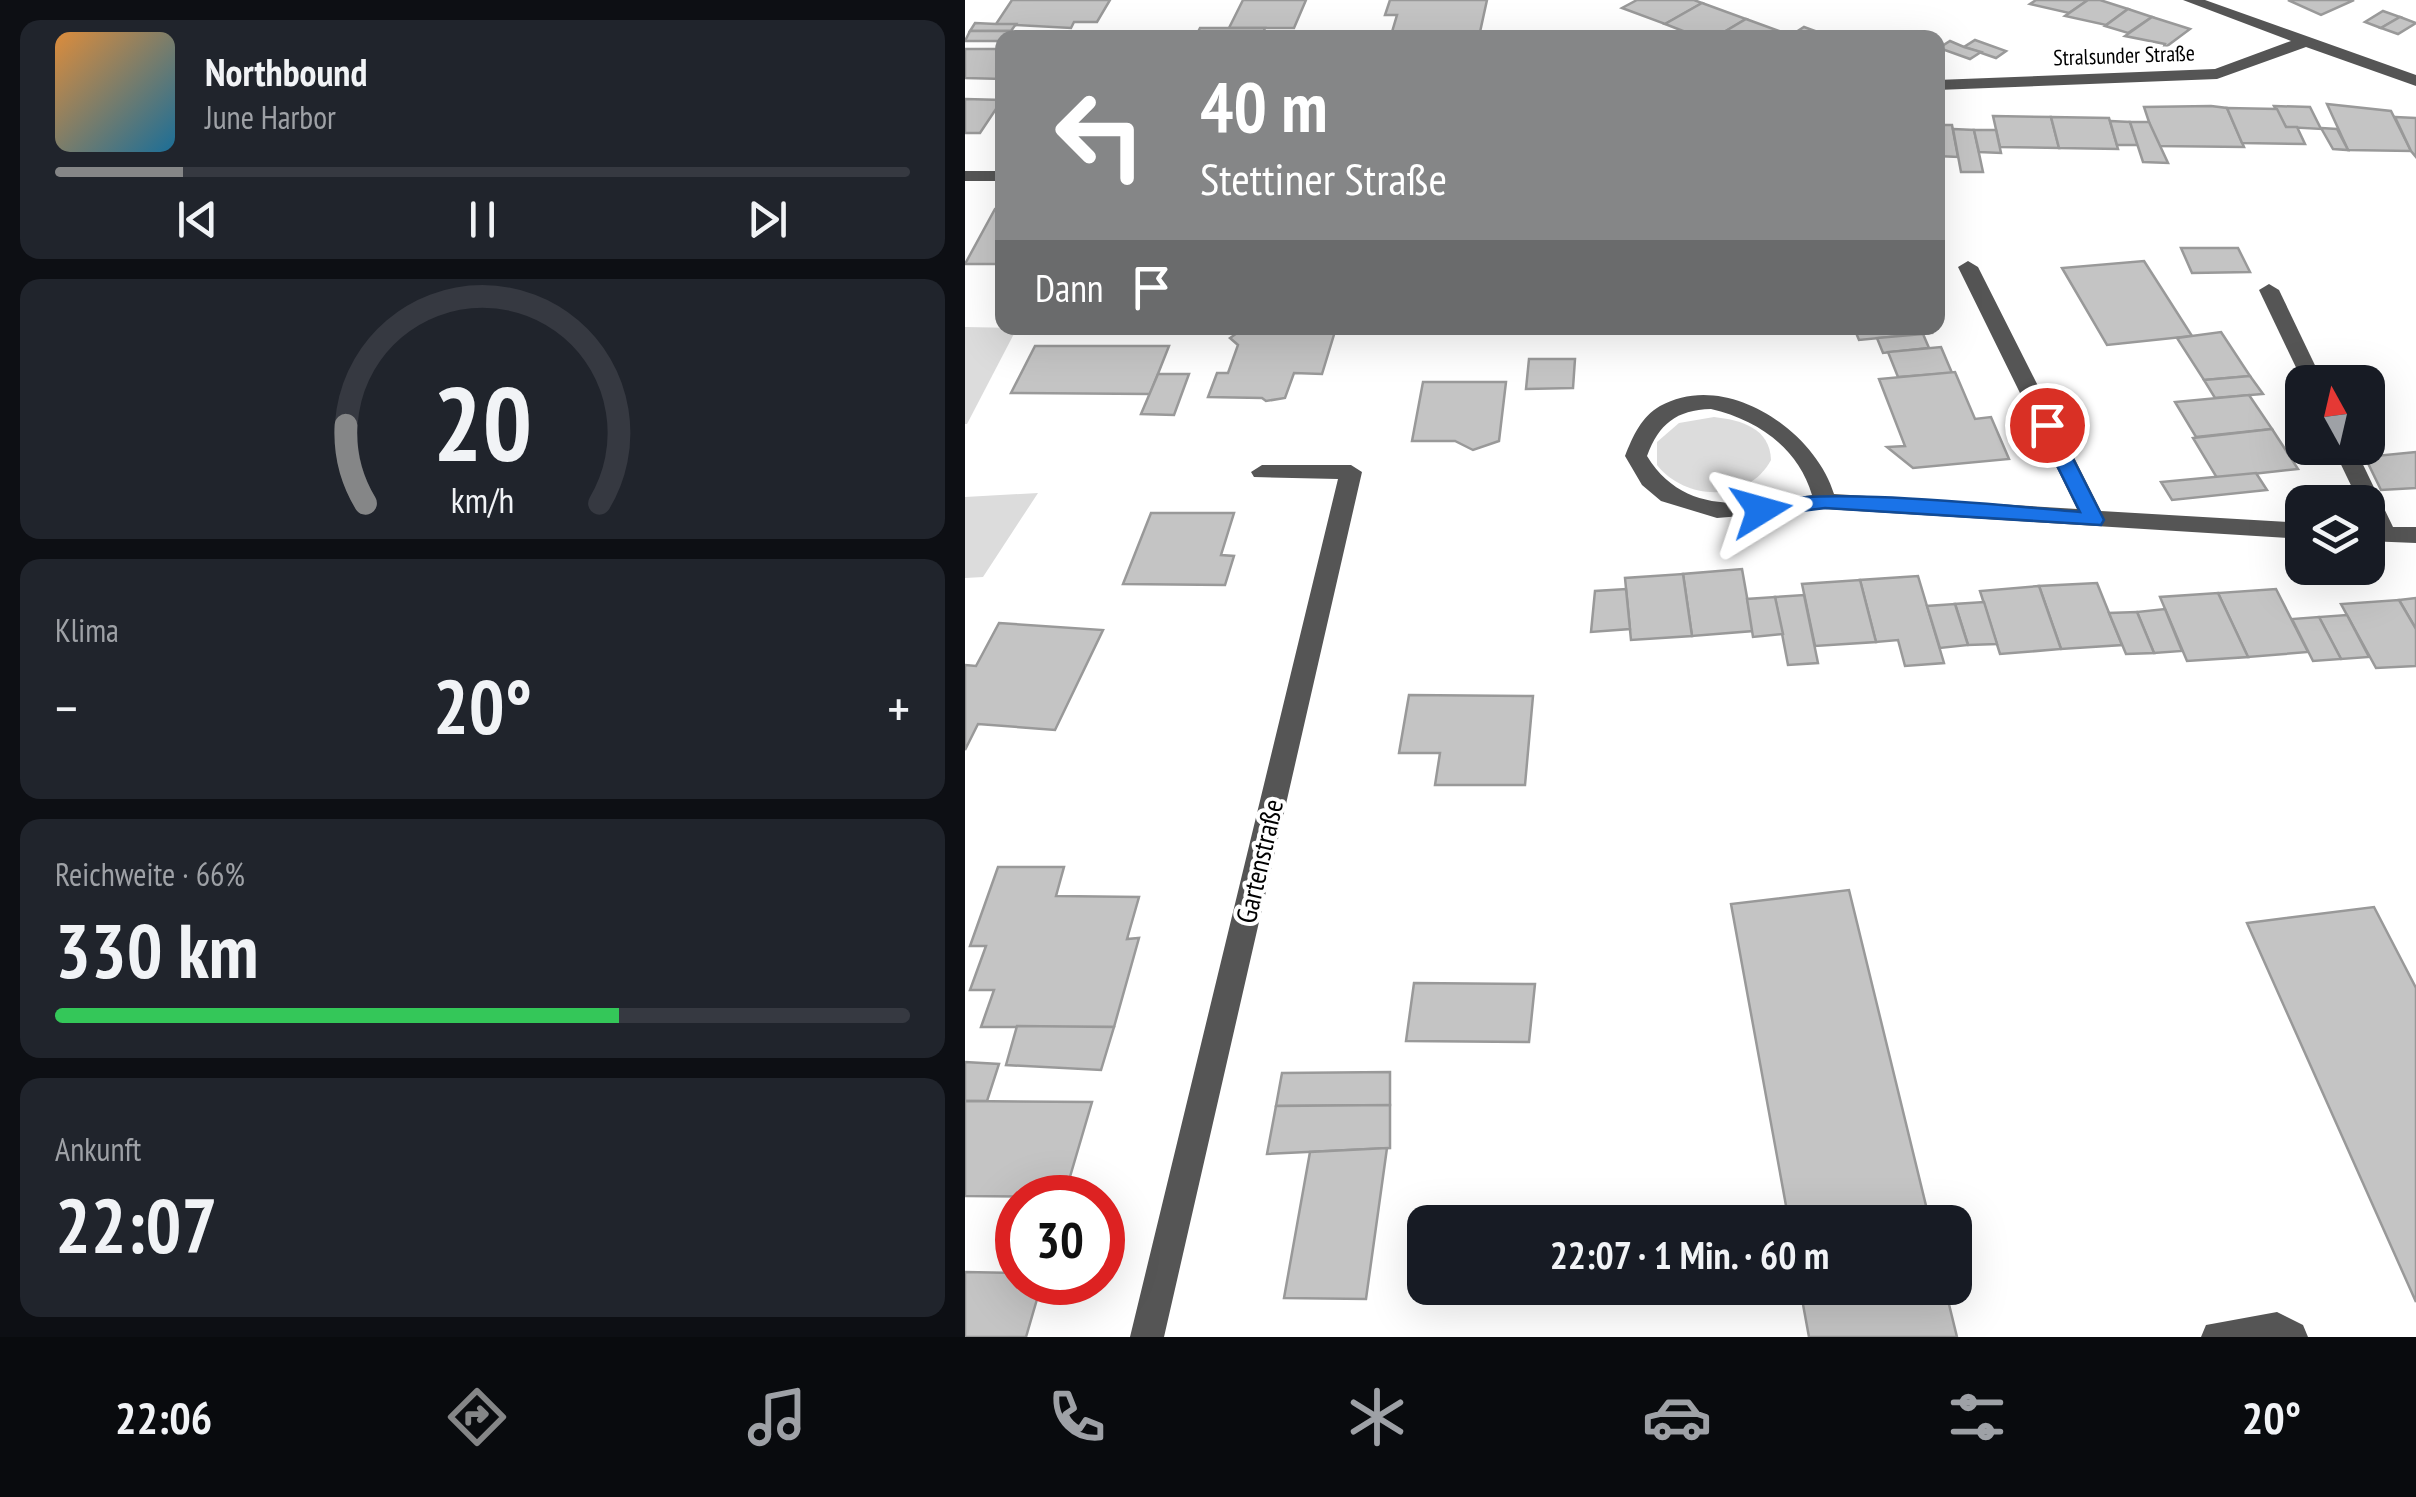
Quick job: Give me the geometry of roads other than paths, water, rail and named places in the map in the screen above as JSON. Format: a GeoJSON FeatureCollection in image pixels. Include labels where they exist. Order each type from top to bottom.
{"type":"FeatureCollection","features":[{"type":"Feature","properties":{"kind":"street"},"geometry":{"type":"LineString","coordinates":[[2191,0],[2416,81]]}},
{"type":"Feature","properties":{"kind":"street","name":"Stralsunder Straße"},"geometry":{"type":"LineString","coordinates":[[1945,86],[2217,74],[2307,41]]}},
{"type":"Feature","properties":{"kind":"street"},"geometry":{"type":"LineString","coordinates":[[965,176],[995,176]]}},
{"type":"Feature","properties":{"kind":"street"},"geometry":{"type":"LineString","coordinates":[[1968,267],[2094,520]]}},
{"type":"Feature","properties":{"kind":"street"},"geometry":{"type":"LineString","coordinates":[[2269,290],[2305,365]]}},
{"type":"Feature","properties":{"kind":"street"},"geometry":{"type":"LineString","coordinates":[[1825,501],[1812,465],[1783,434],[1749,410],[1713,404],[1679,406],[1649,426],[1636,456],[1645,479],[1670,500],[1712,509],[1761,510],[1825,501],[2285,529]]}},
{"type":"Feature","properties":{"kind":"street","name":"Gartenstraße"},"geometry":{"type":"LineString","coordinates":[[1147,1337],[1351,472],[1262,472]]}},
{"type":"Feature","properties":{"kind":"street"},"geometry":{"type":"LineString","coordinates":[[2385,534],[2416,536]]}},
{"type":"Feature","properties":{"kind":"street"},"geometry":{"type":"LineString","coordinates":[[2218,1337],[2277,1329],[2291,1337]]}}]}
